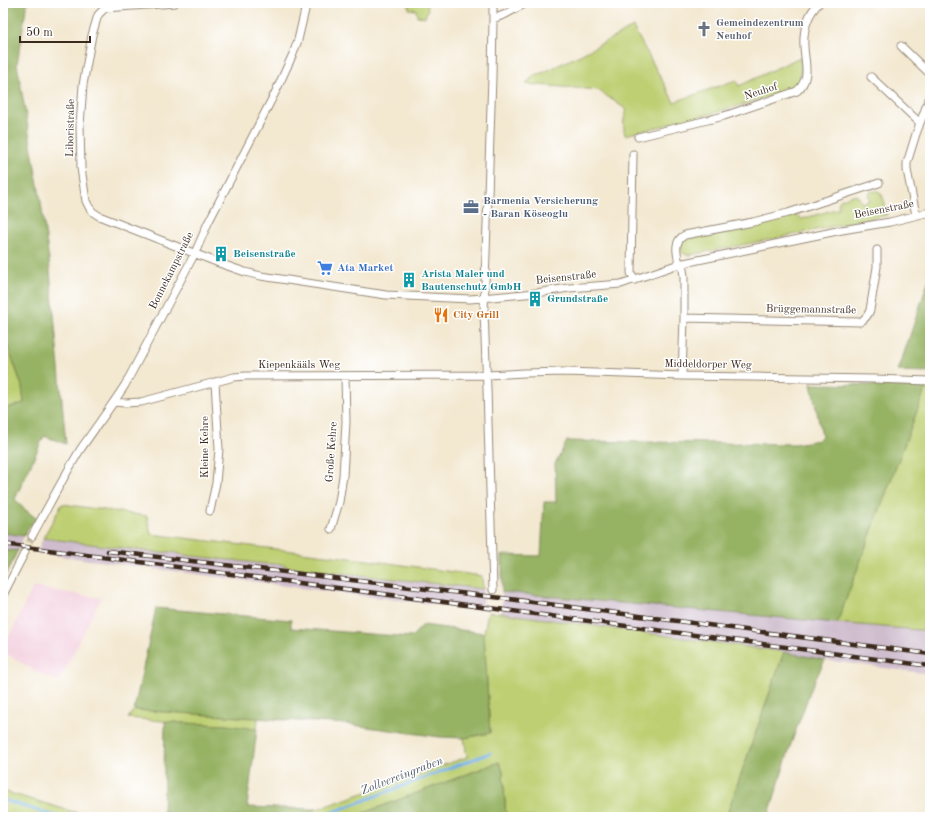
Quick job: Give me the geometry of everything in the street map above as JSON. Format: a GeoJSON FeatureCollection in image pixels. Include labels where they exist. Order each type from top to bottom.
{"type":"FeatureCollection","features":[{"type":"Feature","properties":{"kind":"street","name":"Liboristraße"},"geometry":{"type":"LineString","coordinates":[[176,3],[106,8],[98,15],[92,35],[83,85],[80,126],[82,168],[86,201],[93,212],[99,216],[194,253]]}},
{"type":"Feature","properties":{"kind":"street","name":"Bonnekampstraße"},"geometry":{"type":"LineString","coordinates":[[32,536],[75,458],[125,385],[194,253],[276,91],[293,54],[302,25],[305,3]]}},
{"type":"Feature","properties":{"kind":"street"},"geometry":{"type":"LineString","coordinates":[[493,3],[492,90],[484,297],[493,590]]}},
{"type":"Feature","properties":{"kind":"street"},"geometry":{"type":"LineString","coordinates":[[494,19],[526,3]]}},
{"type":"Feature","properties":{"kind":"street","name":"Neuhof"},"geometry":{"type":"LineString","coordinates":[[638,137],[724,116],[802,88],[805,83],[806,76],[804,39],[806,23],[819,3]]}},
{"type":"Feature","properties":{"kind":"street"},"geometry":{"type":"LineString","coordinates":[[901,46],[930,74]]}},
{"type":"Feature","properties":{"kind":"street"},"geometry":{"type":"LineString","coordinates":[[871,77],[920,123]]}},
{"type":"Feature","properties":{"kind":"street"},"geometry":{"type":"LineString","coordinates":[[916,216],[907,163],[930,96]]}},
{"type":"Feature","properties":{"kind":"street"},"geometry":{"type":"LineString","coordinates":[[633,154],[632,272],[635,280]]}},
{"type":"Feature","properties":{"kind":"street"},"geometry":{"type":"LineString","coordinates":[[682,376],[684,276],[676,250],[680,237],[788,213],[879,183]]}},
{"type":"Feature","properties":{"kind":"street","name":"Beisenstraße"},"geometry":{"type":"LineString","coordinates":[[194,253],[245,272],[261,276],[386,295],[470,299],[621,284],[680,264],[791,240],[890,222],[930,212]]}},
{"type":"Feature","properties":{"kind":"street","name":"Brüggemannstraße"},"geometry":{"type":"LineString","coordinates":[[684,318],[860,322],[865,319],[870,310],[877,267],[877,250]]}},
{"type":"Feature","properties":{"kind":"street","name":"Middeldorper Weg"},"geometry":{"type":"LineString","coordinates":[[487,375],[566,372],[930,381]]}},
{"type":"Feature","properties":{"kind":"street","name":"Kiepenkääls Weg"},"geometry":{"type":"LineString","coordinates":[[114,402],[141,402],[234,377],[246,376],[487,375]]}},
{"type":"Feature","properties":{"kind":"street","name":"Große Kehre"},"geometry":{"type":"LineString","coordinates":[[331,529],[339,502],[343,476],[346,422],[345,376]]}},
{"type":"Feature","properties":{"kind":"street","name":"Kleine Kehre"},"geometry":{"type":"LineString","coordinates":[[210,511],[216,483],[219,449],[215,382]]}},
{"type":"Feature","properties":{"kind":"street"},"geometry":{"type":"LineString","coordinates":[[3,595],[25,552]]}},
{"type":"Feature","properties":{"kind":"shaded area"},"geometry":{"type":"Polygon","coordinates":[[[3,533],[24,536],[18,550],[3,551],[3,533]]]}},
{"type":"Feature","properties":{"kind":"shaded area"},"geometry":{"type":"Polygon","coordinates":[[[43,538],[161,553],[175,552],[183,555],[267,564],[281,564],[288,567],[483,589],[483,610],[347,594],[37,553],[43,538]]]}},
{"type":"Feature","properties":{"kind":"shaded area"},"geometry":{"type":"Polygon","coordinates":[[[33,587],[101,598],[59,681],[42,675],[3,652],[3,649],[33,587]]]}},
{"type":"Feature","properties":{"kind":"shaded area"},"geometry":{"type":"Polygon","coordinates":[[[502,592],[930,631],[930,674],[502,613],[502,592]]]}},
{"type":"Feature","properties":{"kind":"green space"},"geometry":{"type":"Polygon","coordinates":[[[3,3],[27,3],[17,64],[41,202],[49,260],[66,444],[44,436],[15,499],[22,507],[37,519],[28,528],[24,536],[3,533],[3,409],[24,403],[22,386],[3,333],[3,3]]]}},
{"type":"Feature","properties":{"kind":"green space"},"geometry":{"type":"Polygon","coordinates":[[[409,3],[427,3],[428,10],[425,17],[417,16],[416,10],[409,9],[409,3]]]}},
{"type":"Feature","properties":{"kind":"green space"},"geometry":{"type":"Polygon","coordinates":[[[633,27],[674,102],[736,80],[739,86],[800,57],[800,81],[796,86],[789,90],[752,102],[625,135],[624,122],[627,110],[598,90],[526,84],[534,75],[542,73],[582,54],[633,27]]]}},
{"type":"Feature","properties":{"kind":"green space"},"geometry":{"type":"Polygon","coordinates":[[[872,191],[878,191],[882,195],[887,215],[691,255],[684,254],[681,250],[682,244],[687,239],[740,228],[795,214],[802,219],[839,208],[838,204],[840,200],[853,195],[858,196],[862,203],[870,200],[868,196],[872,191]]]}},
{"type":"Feature","properties":{"kind":"green space"},"geometry":{"type":"Polygon","coordinates":[[[930,276],[930,372],[898,371],[930,276]]]}},
{"type":"Feature","properties":{"kind":"green space"},"geometry":{"type":"Polygon","coordinates":[[[3,333],[22,386],[24,403],[3,409],[3,333]]]}},
{"type":"Feature","properties":{"kind":"green space"},"geometry":{"type":"Polygon","coordinates":[[[811,384],[926,387],[837,623],[502,592],[502,555],[541,556],[544,502],[556,502],[555,464],[567,441],[795,444],[818,440],[822,436],[811,384]]]}},
{"type":"Feature","properties":{"kind":"green space"},"geometry":{"type":"Polygon","coordinates":[[[926,387],[930,388],[930,631],[837,623],[926,387]]]}},
{"type":"Feature","properties":{"kind":"green space"},"geometry":{"type":"Polygon","coordinates":[[[62,504],[147,516],[151,534],[367,560],[482,576],[483,589],[288,567],[281,564],[267,564],[183,555],[172,552],[161,553],[43,538],[62,504]]]}},
{"type":"Feature","properties":{"kind":"green space"},"geometry":{"type":"Polygon","coordinates":[[[18,550],[3,580],[3,551],[18,550]]]}},
{"type":"Feature","properties":{"kind":"green space"},"geometry":{"type":"Polygon","coordinates":[[[156,608],[291,620],[291,628],[411,637],[423,625],[484,633],[490,733],[464,738],[440,737],[345,724],[134,710],[156,608]]]}},
{"type":"Feature","properties":{"kind":"green space"},"geometry":{"type":"Polygon","coordinates":[[[488,612],[784,652],[726,817],[506,817],[503,771],[499,762],[353,817],[296,817],[467,757],[464,738],[490,733],[484,633],[488,612]]]}},
{"type":"Feature","properties":{"kind":"green space"},"geometry":{"type":"Polygon","coordinates":[[[784,652],[825,660],[813,684],[792,741],[768,817],[726,817],[784,652]]]}},
{"type":"Feature","properties":{"kind":"green space"},"geometry":{"type":"Polygon","coordinates":[[[134,710],[258,718],[257,729],[226,725],[128,718],[134,710]]]}},
{"type":"Feature","properties":{"kind":"green space"},"geometry":{"type":"Polygon","coordinates":[[[165,721],[226,725],[257,729],[247,807],[317,809],[296,817],[163,817],[165,721]]]}},
{"type":"Feature","properties":{"kind":"green space"},"geometry":{"type":"Polygon","coordinates":[[[499,762],[503,771],[506,817],[353,817],[499,762]]]}},
{"type":"Feature","properties":{"kind":"green space"},"geometry":{"type":"Polygon","coordinates":[[[3,791],[91,817],[3,817],[3,791]]]}},
{"type":"Feature","properties":{"kind":"waterway","name":"Zollvereingraben"},"geometry":{"type":"LineString","coordinates":[[320,817],[490,753]]}},
{"type":"Feature","properties":{"kind":"waterway","name":"Zollvereingraben"},"geometry":{"type":"LineString","coordinates":[[3,800],[58,817]]}},
{"type":"Feature","properties":{"kind":"tunnel"},"geometry":{"type":"LineString","coordinates":[[25,552],[32,536]]}},
{"type":"Feature","properties":{"kind":"railway"},"geometry":{"type":"LineString","coordinates":[[3,544],[930,666]]}},
{"type":"Feature","properties":{"kind":"railway"},"geometry":{"type":"LineString","coordinates":[[108,551],[502,598],[930,654]]}},
{"type":"Feature","properties":{"kind":"place","name":"Gemeindezentrum Neuhof"},"geometry":{"type":"Point","coordinates":[704,29]}},
{"type":"Feature","properties":{"kind":"place","name":"Barmenia Versicherung - Baran Köseoglu"},"geometry":{"type":"Point","coordinates":[471,207]}},
{"type":"Feature","properties":{"kind":"place","name":"Beisenstraße"},"geometry":{"type":"Point","coordinates":[221,254]}},
{"type":"Feature","properties":{"kind":"place","name":"Ata Market"},"geometry":{"type":"Point","coordinates":[325,268]}},
{"type":"Feature","properties":{"kind":"place","name":"Arista Maler und Bautenschutz GmbH"},"geometry":{"type":"Point","coordinates":[409,280]}},
{"type":"Feature","properties":{"kind":"place","name":"Grundstraße"},"geometry":{"type":"Point","coordinates":[535,299]}},
{"type":"Feature","properties":{"kind":"place","name":"City Grill"},"geometry":{"type":"Point","coordinates":[441,315]}}]}
